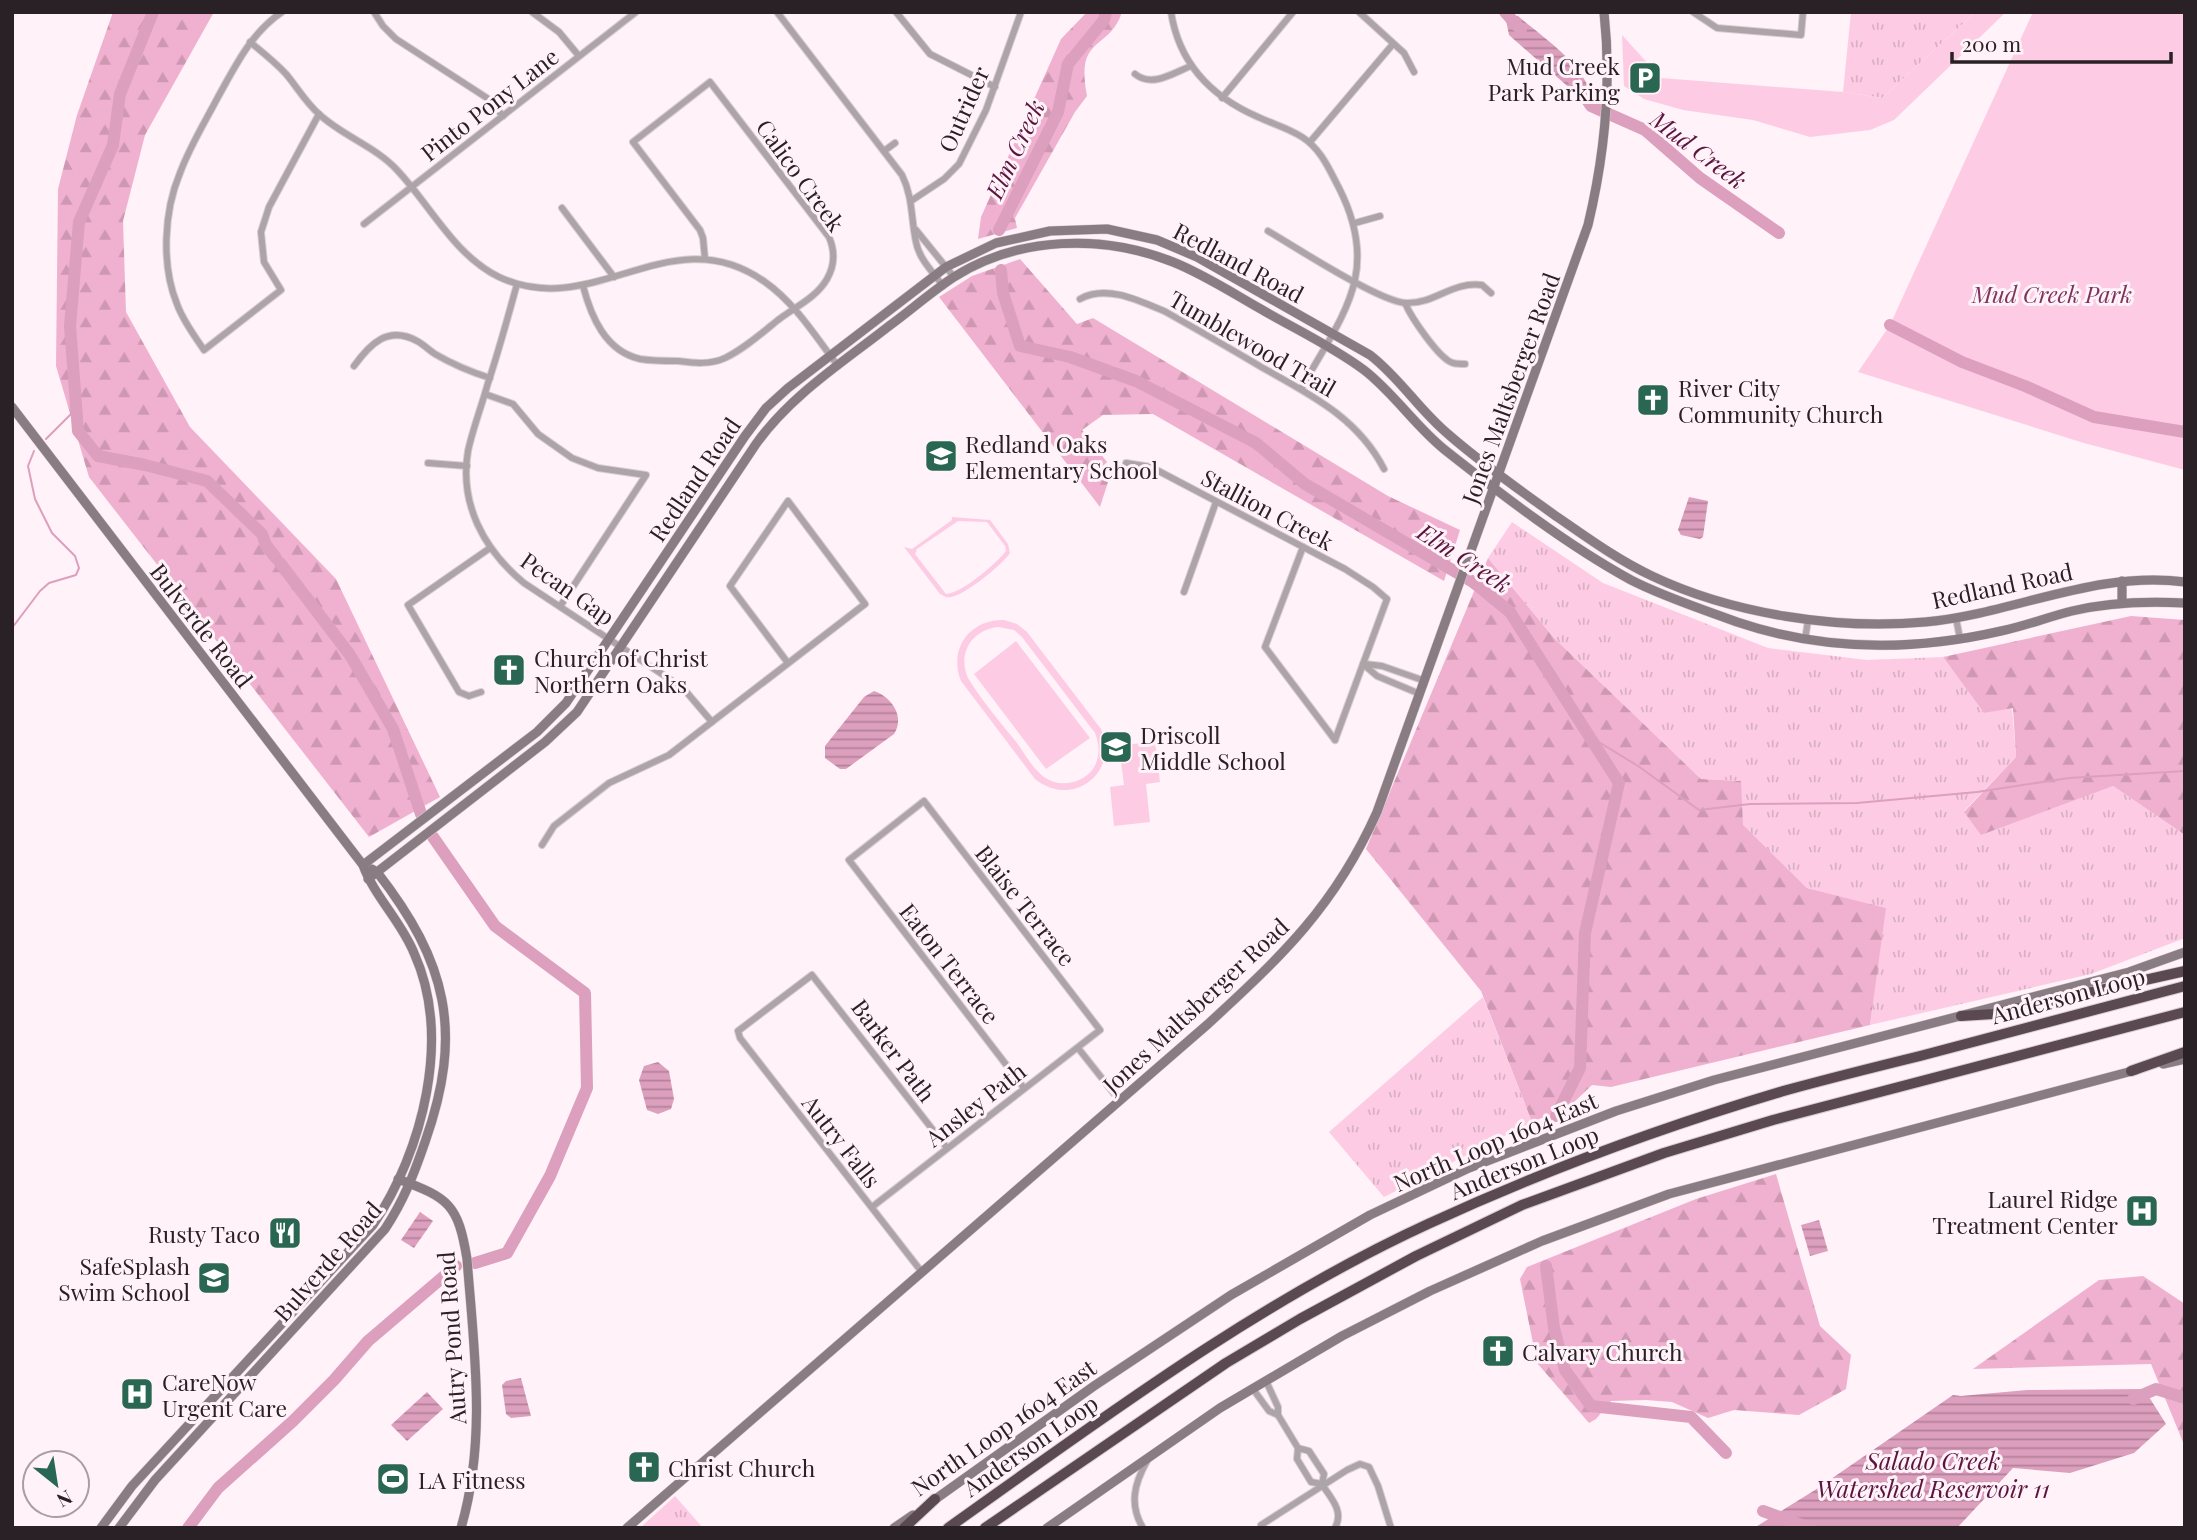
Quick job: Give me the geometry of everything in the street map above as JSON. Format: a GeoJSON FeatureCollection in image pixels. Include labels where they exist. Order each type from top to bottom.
{"type":"FeatureCollection","features":[{"type":"Feature","properties":{"kind":"highway"},"geometry":{"type":"LineString","coordinates":[[1961,1016],[1993,1014],[2185,971]]}},
{"type":"Feature","properties":{"kind":"highway","name":"Anderson Loop"},"geometry":{"type":"LineString","coordinates":[[948,1528],[1125,1404],[1256,1318],[1320,1279],[1425,1225],[1534,1178],[1678,1125],[1776,1094],[2185,986]]}},
{"type":"Feature","properties":{"kind":"highway","name":"Anderson Loop"},"geometry":{"type":"LineString","coordinates":[[985,1528],[1226,1363],[1279,1331],[1416,1256],[1522,1205],[1664,1153],[1761,1124],[2185,1012]]}},
{"type":"Feature","properties":{"kind":"highway"},"geometry":{"type":"LineString","coordinates":[[2131,1071],[2185,1052]]}},
{"type":"Feature","properties":{"kind":"highway"},"geometry":{"type":"LineString","coordinates":[[904,1528],[935,1499]]}},
{"type":"Feature","properties":{"kind":"main road","name":"Jones Maltsberger Road"},"geometry":{"type":"LineString","coordinates":[[627,1528],[1120,1101],[1289,948],[1326,903],[1365,839],[1425,681],[1588,225],[1604,149],[1608,83],[1604,12]]}},
{"type":"Feature","properties":{"kind":"main road","name":"Redland Road"},"geometry":{"type":"LineString","coordinates":[[363,865],[548,722],[566,703],[766,408],[830,355],[946,267],[977,251],[1016,237],[1062,230],[1107,229],[1157,240],[1197,257],[1370,355],[1398,379],[1436,424],[1499,475],[1608,552],[1652,576],[1711,598],[1808,620],[1889,624],[1986,613],[2075,589],[2122,581],[2185,582]]}},
{"type":"Feature","properties":{"kind":"main road","name":"Redland Road"},"geometry":{"type":"LineString","coordinates":[[368,879],[558,732],[577,712],[756,444],[788,405],[954,277],[1028,248],[1075,243],[1106,244],[1171,261],[1202,275],[1362,368],[1391,394],[1427,435],[1494,488],[1589,554],[1649,588],[1738,622],[1805,640],[1897,645],[1960,639],[2030,624],[2070,611],[2122,603],[2185,603]]}},
{"type":"Feature","properties":{"kind":"main road","name":"Bulverde Road"},"geometry":{"type":"LineString","coordinates":[[12,407],[363,865],[368,879],[395,917],[415,955],[425,986],[433,1046],[429,1084],[398,1180],[387,1204],[373,1224],[132,1486],[101,1528]]}},
{"type":"Feature","properties":{"kind":"main road"},"geometry":{"type":"LineString","coordinates":[[2122,581],[2122,603]]}},
{"type":"Feature","properties":{"kind":"main road","name":"Bulverde Road"},"geometry":{"type":"LineString","coordinates":[[119,1528],[155,1480],[386,1229],[411,1184],[435,1113],[444,1068],[446,1034],[441,995],[418,931],[377,872],[363,865]]}},
{"type":"Feature","properties":{"kind":"main road","name":"North Loop 1604 East"},"geometry":{"type":"LineString","coordinates":[[894,1528],[1094,1386],[1231,1295],[1370,1215],[1469,1168],[1616,1111],[1714,1080],[2129,972],[2185,952]]}},
{"type":"Feature","properties":{"kind":"main road"},"geometry":{"type":"LineString","coordinates":[[1047,1528],[1150,1456],[1253,1389],[1342,1336],[1430,1291],[1542,1241],[1669,1194],[2185,1059]]}},
{"type":"Feature","properties":{"kind":"main road","name":"Autry Pond Road"},"geometry":{"type":"LineString","coordinates":[[398,1180],[431,1192],[450,1204],[463,1234],[467,1258],[477,1418],[472,1487],[461,1528]]}},
{"type":"Feature","properties":{"kind":"main road"},"geometry":{"type":"LineString","coordinates":[[258,1349],[268,1358]]}},
{"type":"Feature","properties":{"kind":"street"},"geometry":{"type":"LineString","coordinates":[[282,12],[250,42],[178,176],[169,222],[167,260],[172,290],[184,320],[204,349],[281,290],[264,262],[261,232],[269,207],[319,114]]}},
{"type":"Feature","properties":{"kind":"street"},"geometry":{"type":"LineString","coordinates":[[374,12],[383,26],[396,38],[487,98],[503,116]]}},
{"type":"Feature","properties":{"kind":"street"},"geometry":{"type":"LineString","coordinates":[[532,12],[559,32],[579,56]]}},
{"type":"Feature","properties":{"kind":"street","name":"Pinto Pony Lane"},"geometry":{"type":"LineString","coordinates":[[364,224],[636,12]]}},
{"type":"Feature","properties":{"kind":"street"},"geometry":{"type":"LineString","coordinates":[[777,12],[902,175],[911,201],[915,240],[919,251],[943,286]]}},
{"type":"Feature","properties":{"kind":"street"},"geometry":{"type":"LineString","coordinates":[[896,12],[930,54],[995,87]]}},
{"type":"Feature","properties":{"kind":"street","name":"Outrider"},"geometry":{"type":"LineString","coordinates":[[911,201],[944,180],[959,164],[995,87],[1021,12]]}},
{"type":"Feature","properties":{"kind":"street"},"geometry":{"type":"LineString","coordinates":[[1171,12],[1177,41],[1191,66],[1208,86],[1240,109],[1310,142],[1326,162],[1355,223],[1358,251],[1355,281],[1347,306],[1301,389]]}},
{"type":"Feature","properties":{"kind":"street"},"geometry":{"type":"LineString","coordinates":[[1222,98],[1293,12]]}},
{"type":"Feature","properties":{"kind":"street"},"geometry":{"type":"LineString","coordinates":[[1359,12],[1404,53],[1414,72]]}},
{"type":"Feature","properties":{"kind":"street"},"geometry":{"type":"LineString","coordinates":[[1698,14],[1717,28],[1801,35],[1802,12]]}},
{"type":"Feature","properties":{"kind":"street"},"geometry":{"type":"LineString","coordinates":[[250,42],[278,66],[319,114],[391,164],[462,251],[484,268],[517,285],[555,289],[583,286],[670,260],[705,259],[736,267],[763,279],[784,297],[838,366]]}},
{"type":"Feature","properties":{"kind":"street"},"geometry":{"type":"LineString","coordinates":[[1310,142],[1393,44]]}},
{"type":"Feature","properties":{"kind":"street"},"geometry":{"type":"LineString","coordinates":[[1135,74],[1143,80],[1157,80],[1191,66]]}},
{"type":"Feature","properties":{"kind":"street","name":"Calico Creek"},"geometry":{"type":"LineString","coordinates":[[583,286],[593,317],[604,335],[619,349],[640,359],[702,363],[715,362],[737,351],[803,304],[827,279],[834,254],[829,237],[710,82],[633,142],[700,230],[704,238],[705,259]]}},
{"type":"Feature","properties":{"kind":"street"},"geometry":{"type":"LineString","coordinates":[[884,151],[895,144]]}},
{"type":"Feature","properties":{"kind":"street"},"geometry":{"type":"LineString","coordinates":[[562,208],[614,277]]}},
{"type":"Feature","properties":{"kind":"street"},"geometry":{"type":"LineString","coordinates":[[1355,223],[1380,216]]}},
{"type":"Feature","properties":{"kind":"street"},"geometry":{"type":"LineString","coordinates":[[1106,244],[1107,229]]}},
{"type":"Feature","properties":{"kind":"street"},"geometry":{"type":"LineString","coordinates":[[916,230],[954,277]]}},
{"type":"Feature","properties":{"kind":"street"},"geometry":{"type":"LineString","coordinates":[[1268,232],[1393,300],[1405,303],[1423,302],[1459,285],[1482,285],[1491,293]]}},
{"type":"Feature","properties":{"kind":"street"},"geometry":{"type":"LineString","coordinates":[[1171,261],[1177,248]]}},
{"type":"Feature","properties":{"kind":"street","name":"Pecan Gap"},"geometry":{"type":"LineString","coordinates":[[517,285],[472,437],[467,466],[471,508],[490,548],[506,568],[524,583],[683,688],[712,722]]}},
{"type":"Feature","properties":{"kind":"street","name":"Tumblewood Trail"},"geometry":{"type":"LineString","coordinates":[[1080,299],[1098,291],[1140,301],[1166,312],[1327,404],[1348,421],[1371,448],[1384,469]]}},
{"type":"Feature","properties":{"kind":"street"},"geometry":{"type":"LineString","coordinates":[[1405,303],[1413,320],[1445,357],[1452,363],[1465,364]]}},
{"type":"Feature","properties":{"kind":"street"},"geometry":{"type":"LineString","coordinates":[[354,366],[365,351],[380,339],[392,335],[405,336],[455,364],[490,378]]}},
{"type":"Feature","properties":{"kind":"street"},"geometry":{"type":"LineString","coordinates":[[1362,368],[1370,355]]}},
{"type":"Feature","properties":{"kind":"street"},"geometry":{"type":"LineString","coordinates":[[485,394],[513,404],[538,434],[572,458],[598,468],[646,475],[561,605]]}},
{"type":"Feature","properties":{"kind":"street"},"geometry":{"type":"LineString","coordinates":[[779,396],[788,405]]}},
{"type":"Feature","properties":{"kind":"street"},"geometry":{"type":"LineString","coordinates":[[428,463],[467,466]]}},
{"type":"Feature","properties":{"kind":"street","name":"Stallion Creek"},"geometry":{"type":"LineString","coordinates":[[1126,463],[1151,467],[1360,578],[1387,599],[1363,664]]}},
{"type":"Feature","properties":{"kind":"street"},"geometry":{"type":"LineString","coordinates":[[542,845],[554,826],[609,783],[662,760],[712,722],[788,663],[864,604],[788,502],[730,586],[788,663]]}},
{"type":"Feature","properties":{"kind":"street"},"geometry":{"type":"LineString","coordinates":[[1184,592],[1216,502]]}},
{"type":"Feature","properties":{"kind":"street"},"geometry":{"type":"LineString","coordinates":[[1303,547],[1265,648],[1335,740],[1363,664]]}},
{"type":"Feature","properties":{"kind":"street"},"geometry":{"type":"LineString","coordinates":[[481,692],[469,696],[459,692],[408,605],[490,548]]}},
{"type":"Feature","properties":{"kind":"street"},"geometry":{"type":"LineString","coordinates":[[1956,618],[1960,639]]}},
{"type":"Feature","properties":{"kind":"street"},"geometry":{"type":"LineString","coordinates":[[1805,640],[1808,620]]}},
{"type":"Feature","properties":{"kind":"street"},"geometry":{"type":"LineString","coordinates":[[1363,664],[1382,666],[1425,681]]}},
{"type":"Feature","properties":{"kind":"street"},"geometry":{"type":"LineString","coordinates":[[1363,664],[1377,676],[1420,694]]}},
{"type":"Feature","properties":{"kind":"street","name":"Blaise Terrace"},"geometry":{"type":"LineString","coordinates":[[849,860],[924,801],[1100,1030]]}},
{"type":"Feature","properties":{"kind":"street","name":"Eaton Terrace"},"geometry":{"type":"LineString","coordinates":[[849,860],[1024,1088]]}},
{"type":"Feature","properties":{"kind":"street","name":"Autry Falls"},"geometry":{"type":"LineString","coordinates":[[812,975],[738,1031],[740,1038],[921,1271]]}},
{"type":"Feature","properties":{"kind":"street","name":"Barker Path"},"geometry":{"type":"LineString","coordinates":[[812,975],[947,1148]]}},
{"type":"Feature","properties":{"kind":"street","name":"Ansley Path"},"geometry":{"type":"LineString","coordinates":[[872,1207],[1100,1030]]}},
{"type":"Feature","properties":{"kind":"street"},"geometry":{"type":"LineString","coordinates":[[1078,1048],[1120,1101]]}},
{"type":"Feature","properties":{"kind":"street"},"geometry":{"type":"LineString","coordinates":[[1266,1381],[1278,1407],[1278,1415],[1298,1448],[1297,1459],[1311,1482],[1322,1485],[1337,1507],[1339,1516],[1335,1528]]}},
{"type":"Feature","properties":{"kind":"street"},"geometry":{"type":"LineString","coordinates":[[1253,1389],[1269,1411],[1278,1415]]}},
{"type":"Feature","properties":{"kind":"street"},"geometry":{"type":"LineString","coordinates":[[1298,1448],[1309,1451],[1324,1474],[1322,1485]]}},
{"type":"Feature","properties":{"kind":"street"},"geometry":{"type":"LineString","coordinates":[[1143,1528],[1136,1518],[1133,1501],[1135,1485],[1150,1456]]}},
{"type":"Feature","properties":{"kind":"street"},"geometry":{"type":"LineString","coordinates":[[1261,1525],[1360,1464],[1366,1465],[1374,1476],[1391,1528]]}},
{"type":"Feature","properties":{"kind":"street"},"geometry":{"type":"LineString","coordinates":[[1307,1476],[1320,1468]]}},
{"type":"Feature","properties":{"kind":"green space"},"geometry":{"type":"Polygon","coordinates":[[[113,12],[214,12],[145,135],[123,221],[126,312],[190,427],[336,579],[440,797],[369,837],[89,477],[56,366],[58,189],[77,115],[113,12]]]}},
{"type":"Feature","properties":{"kind":"green space"},"geometry":{"type":"Polygon","coordinates":[[[1087,12],[1122,12],[1116,25],[1089,53],[1085,76],[1087,96],[1075,112],[1015,218],[1017,228],[978,239],[981,217],[1061,39],[1087,12]]]}},
{"type":"Feature","properties":{"kind":"green space"},"geometry":{"type":"Polygon","coordinates":[[[1851,12],[1976,12],[1882,98],[1843,92],[1851,12]]]}},
{"type":"Feature","properties":{"kind":"green space"},"geometry":{"type":"Polygon","coordinates":[[[1976,12],[2006,12],[1894,120],[1870,130],[1810,137],[1753,120],[1683,110],[1644,99],[1624,86],[1622,35],[1661,78],[1843,92],[1882,98],[1976,12]]]}},
{"type":"Feature","properties":{"kind":"green space","name":"Mud Creek Park"},"geometry":{"type":"Polygon","coordinates":[[[2033,12],[2185,12],[2185,470],[2084,443],[1858,372],[1890,325],[2033,12]]]}},
{"type":"Feature","properties":{"kind":"green space"},"geometry":{"type":"Polygon","coordinates":[[[1020,259],[1077,324],[1093,318],[1388,496],[1460,530],[1444,581],[1153,414],[1103,415],[1082,430],[1107,462],[1102,467],[1108,482],[1100,507],[939,297],[972,276],[1020,259]]]}},
{"type":"Feature","properties":{"kind":"green space"},"geometry":{"type":"Polygon","coordinates":[[[952,517],[990,520],[1008,544],[1010,553],[983,579],[957,595],[947,597],[940,594],[904,547],[912,549],[952,520],[952,517]],[[958,521],[917,549],[915,554],[946,594],[961,589],[987,570],[1006,551],[987,522],[958,521]]]}},
{"type":"Feature","properties":{"kind":"green space"},"geometry":{"type":"Polygon","coordinates":[[[1512,522],[1603,583],[1768,648],[1867,660],[1943,657],[1984,713],[2012,707],[2016,757],[1964,811],[2113,786],[2185,835],[2185,938],[2091,974],[1870,1025],[1885,908],[1807,888],[1742,825],[1740,781],[1701,779],[1554,638],[1488,558],[1512,522]]]}},
{"type":"Feature","properties":{"kind":"green space"},"geometry":{"type":"Polygon","coordinates":[[[1488,558],[1554,638],[1701,779],[1741,781],[1743,825],[1807,888],[1886,908],[1870,1025],[1611,1087],[1592,1085],[1569,1107],[1532,1122],[1481,991],[1366,849],[1488,558]]]}},
{"type":"Feature","properties":{"kind":"green space"},"geometry":{"type":"Polygon","coordinates":[[[2131,616],[2185,620],[2185,835],[2113,786],[1981,835],[1964,812],[2016,757],[2013,708],[1984,713],[1943,657],[2131,616]]]}},
{"type":"Feature","properties":{"kind":"green space"},"geometry":{"type":"Polygon","coordinates":[[[1004,620],[1017,624],[1027,632],[1101,729],[1105,745],[1104,760],[1089,782],[1064,790],[1049,787],[1035,779],[961,681],[957,658],[960,647],[972,630],[992,621],[1004,620]],[[998,627],[974,638],[964,660],[968,678],[1040,774],[1056,782],[1077,781],[1093,769],[1097,760],[1098,742],[1095,733],[1014,630],[998,627]]]}},
{"type":"Feature","properties":{"kind":"green space"},"geometry":{"type":"Polygon","coordinates":[[[1016,641],[1090,738],[1046,769],[974,674],[1016,641]]]}},
{"type":"Feature","properties":{"kind":"green space"},"geometry":{"type":"Polygon","coordinates":[[[1155,741],[1160,782],[1146,784],[1150,822],[1114,826],[1110,787],[1124,785],[1119,746],[1155,741]]]}},
{"type":"Feature","properties":{"kind":"green space"},"geometry":{"type":"Polygon","coordinates":[[[1483,997],[1532,1122],[1384,1197],[1329,1132],[1483,997]]]}},
{"type":"Feature","properties":{"kind":"green space"},"geometry":{"type":"Polygon","coordinates":[[[1776,1174],[1820,1326],[1851,1355],[1846,1389],[1799,1415],[1734,1410],[1708,1418],[1672,1402],[1611,1401],[1596,1419],[1589,1423],[1537,1363],[1520,1279],[1527,1267],[1696,1199],[1776,1174]]]}},
{"type":"Feature","properties":{"kind":"green space"},"geometry":{"type":"Polygon","coordinates":[[[2143,1276],[2185,1304],[2185,1447],[2151,1364],[1973,1369],[2099,1280],[2143,1276]]]}},
{"type":"Feature","properties":{"kind":"green space"},"geometry":{"type":"Polygon","coordinates":[[[675,1496],[703,1528],[640,1528],[675,1496]]]}},
{"type":"Feature","properties":{"kind":"water"},"geometry":{"type":"Polygon","coordinates":[[[1511,16],[1518,16],[1556,48],[1582,75],[1588,86],[1581,98],[1509,35],[1506,20],[1511,16]]]}},
{"type":"Feature","properties":{"kind":"water"},"geometry":{"type":"Polygon","coordinates":[[[1689,497],[1708,501],[1703,537],[1700,539],[1681,535],[1678,530],[1689,497]]]}},
{"type":"Feature","properties":{"kind":"water"},"geometry":{"type":"Polygon","coordinates":[[[874,691],[886,698],[895,708],[897,728],[894,734],[846,769],[840,769],[825,758],[825,746],[864,697],[874,691]]]}},
{"type":"Feature","properties":{"kind":"water"},"geometry":{"type":"Polygon","coordinates":[[[658,1062],[669,1071],[674,1099],[671,1109],[658,1114],[647,1110],[639,1080],[644,1066],[658,1062]]]}},
{"type":"Feature","properties":{"kind":"water"},"geometry":{"type":"Polygon","coordinates":[[[420,1212],[433,1221],[414,1248],[401,1240],[420,1212]]]}},
{"type":"Feature","properties":{"kind":"water"},"geometry":{"type":"Polygon","coordinates":[[[1819,1220],[1828,1251],[1810,1256],[1801,1225],[1819,1220]]]}},
{"type":"Feature","properties":{"kind":"water"},"geometry":{"type":"Polygon","coordinates":[[[521,1378],[531,1416],[511,1418],[506,1414],[502,1385],[506,1381],[521,1378]]]}},
{"type":"Feature","properties":{"kind":"water","name":"Salado Creek Watershed Reservoir 11"},"geometry":{"type":"Polygon","coordinates":[[[2144,1389],[2166,1424],[2134,1453],[2070,1473],[2013,1468],[1957,1528],[1754,1528],[1815,1490],[1953,1395],[2027,1390],[2144,1389]]]}},
{"type":"Feature","properties":{"kind":"water"},"geometry":{"type":"Polygon","coordinates":[[[427,1392],[443,1409],[407,1441],[391,1425],[427,1392]]]}},
{"type":"Feature","properties":{"kind":"waterway"},"geometry":{"type":"LineString","coordinates":[[153,12],[120,94],[113,145],[79,222],[70,326],[78,431],[98,456],[207,481],[262,534],[276,558]]}},
{"type":"Feature","properties":{"kind":"waterway","name":"Elm Creek"},"geometry":{"type":"LineString","coordinates":[[999,230],[1058,112],[1068,64],[1104,20],[1106,12]]}},
{"type":"Feature","properties":{"kind":"waterway","name":"Mud Creek"},"geometry":{"type":"LineString","coordinates":[[1505,12],[1521,30]]}},
{"type":"Feature","properties":{"kind":"waterway","name":"Mud Creek"},"geometry":{"type":"LineString","coordinates":[[1574,81],[1591,106],[1645,130],[1700,178],[1779,233]]}},
{"type":"Feature","properties":{"kind":"waterway","name":"Elm Creek"},"geometry":{"type":"LineString","coordinates":[[1001,270],[1003,293],[1020,346],[1070,357],[1136,381],[1256,443],[1305,484],[1473,582],[1510,612],[1619,783],[1585,933],[1580,1068],[1556,1116]]}},
{"type":"Feature","properties":{"kind":"waterway","name":"Mud Creek"},"geometry":{"type":"LineString","coordinates":[[1890,325],[1962,362],[2094,417],[2185,432]]}},
{"type":"Feature","properties":{"kind":"waterway"},"geometry":{"type":"LineString","coordinates":[[46,439],[77,408]]}},
{"type":"Feature","properties":{"kind":"waterway"},"geometry":{"type":"LineString","coordinates":[[12,628],[40,591],[49,583],[76,575],[79,568],[75,556],[52,533],[35,499],[28,466],[34,451]]}},
{"type":"Feature","properties":{"kind":"waterway"},"geometry":{"type":"LineString","coordinates":[[280,563],[350,655],[393,729],[421,814]]}},
{"type":"Feature","properties":{"kind":"waterway"},"geometry":{"type":"LineString","coordinates":[[1589,736],[1638,766],[1699,810],[1750,804],[1857,803],[1977,792],[2069,778],[2185,771]]}},
{"type":"Feature","properties":{"kind":"waterway"},"geometry":{"type":"LineString","coordinates":[[433,837],[495,926],[585,993],[587,1088],[550,1176],[507,1253],[475,1263]]}},
{"type":"Feature","properties":{"kind":"waterway"},"geometry":{"type":"LineString","coordinates":[[188,1528],[218,1488],[293,1421],[368,1341],[456,1266]]}},
{"type":"Feature","properties":{"kind":"waterway","name":"Elm Creek"},"geometry":{"type":"LineString","coordinates":[[1546,1266],[1554,1328],[1565,1370],[1591,1406],[1691,1417],[1726,1453]]}},
{"type":"Feature","properties":{"kind":"waterway"},"geometry":{"type":"LineString","coordinates":[[2133,1399],[2156,1389],[2185,1398]]}},
{"type":"Feature","properties":{"kind":"waterway","name":"Elm Creek"},"geometry":{"type":"LineString","coordinates":[[1763,1511],[1810,1528]]}},
{"type":"Feature","properties":{"kind":"place","name":"Mud Creek Park Parking"},"geometry":{"type":"Point","coordinates":[1645,78]}},
{"type":"Feature","properties":{"kind":"place","name":"River City Community Church"},"geometry":{"type":"Point","coordinates":[1653,400]}},
{"type":"Feature","properties":{"kind":"place","name":"Redland Oaks Elementary School"},"geometry":{"type":"Point","coordinates":[941,456]}},
{"type":"Feature","properties":{"kind":"place","name":"Church of Christ Northern Oaks"},"geometry":{"type":"Point","coordinates":[509,670]}},
{"type":"Feature","properties":{"kind":"place","name":"Driscoll Middle School"},"geometry":{"type":"Point","coordinates":[1116,747]}},
{"type":"Feature","properties":{"kind":"place","name":"Laurel Ridge Treatment Center"},"geometry":{"type":"Point","coordinates":[2142,1211]}},
{"type":"Feature","properties":{"kind":"place","name":"Rusty Taco"},"geometry":{"type":"Point","coordinates":[285,1233]}},
{"type":"Feature","properties":{"kind":"place","name":"SafeSplash Swim School"},"geometry":{"type":"Point","coordinates":[214,1278]}},
{"type":"Feature","properties":{"kind":"place","name":"Calvary Church"},"geometry":{"type":"Point","coordinates":[1498,1351]}},
{"type":"Feature","properties":{"kind":"place","name":"CareNow Urgent Care"},"geometry":{"type":"Point","coordinates":[137,1394]}},
{"type":"Feature","properties":{"kind":"place","name":"Christ Church"},"geometry":{"type":"Point","coordinates":[644,1467]}},
{"type":"Feature","properties":{"kind":"place","name":"LA Fitness"},"geometry":{"type":"Point","coordinates":[393,1479]}}]}
